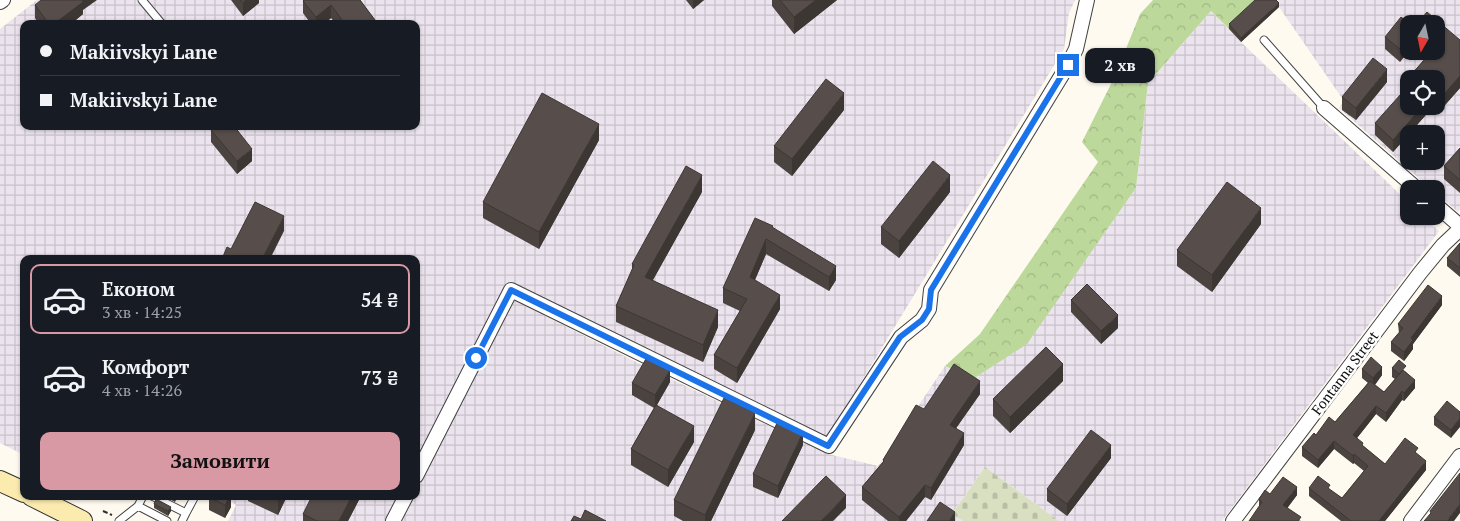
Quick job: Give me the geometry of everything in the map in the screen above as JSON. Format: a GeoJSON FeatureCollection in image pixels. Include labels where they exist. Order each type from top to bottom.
{"type":"FeatureCollection","features":[{"type":"Feature","properties":{"kind":"street"},"geometry":{"type":"LineString","coordinates":[[420,468],[511,290],[828,446],[900,337],[922,320],[929,309],[931,290],[1068,65],[1076,48],[1087,0]]}},
{"type":"Feature","properties":{"kind":"street"},"geometry":{"type":"LineString","coordinates":[[1324,108],[1407,180]]}},
{"type":"Feature","properties":{"kind":"street"},"geometry":{"type":"LineString","coordinates":[[1445,214],[1460,228]]}},
{"type":"Feature","properties":{"kind":"street","name":"Fontanna Street"},"geometry":{"type":"LineString","coordinates":[[1233,521],[1420,273],[1442,245],[1460,228]]}},
{"type":"Feature","properties":{"kind":"street"},"geometry":{"type":"LineString","coordinates":[[1410,521],[1460,456]]}},
{"type":"Feature","properties":{"kind":"street"},"geometry":{"type":"LineString","coordinates":[[0,481],[20,490]]}},
{"type":"Feature","properties":{"kind":"street"},"geometry":{"type":"LineString","coordinates":[[40,500],[82,521]]}},
{"type":"Feature","properties":{"kind":"street"},"geometry":{"type":"LineString","coordinates":[[393,521],[404,500]]}},
{"type":"Feature","properties":{"kind":"lane"},"geometry":{"type":"LineString","coordinates":[[142,0],[159,20]]}},
{"type":"Feature","properties":{"kind":"lane"},"geometry":{"type":"LineString","coordinates":[[1264,40],[1324,108]]}},
{"type":"Feature","properties":{"kind":"lane"},"geometry":{"type":"LineString","coordinates":[[118,521],[138,506],[141,500]]}},
{"type":"Feature","properties":{"kind":"lane"},"geometry":{"type":"LineString","coordinates":[[160,500],[186,513]]}},
{"type":"Feature","properties":{"kind":"lane"},"geometry":{"type":"LineString","coordinates":[[182,521],[193,500]]}},
{"type":"Feature","properties":{"kind":"lane"},"geometry":{"type":"LineString","coordinates":[[138,506],[167,521]]}},
{"type":"Feature","properties":{"kind":"shaded area"},"geometry":{"type":"Polygon","coordinates":[[[37,0],[1075,0],[1069,13],[1064,49],[827,438],[510,281],[420,457],[420,255],[20,255],[20,453],[0,443],[0,29],[37,0]]]}},
{"type":"Feature","properties":{"kind":"shaded area"},"geometry":{"type":"Polygon","coordinates":[[[1272,0],[1460,0],[1460,209],[1458,212],[1445,201],[1445,180],[1421,180],[1409,170],[1445,170],[1445,125],[1400,125],[1400,162],[1339,108],[1344,101],[1279,7],[1272,0]]]}},
{"type":"Feature","properties":{"kind":"shaded area"},"geometry":{"type":"Polygon","coordinates":[[[1211,11],[1400,194],[1400,225],[1433,225],[1439,231],[1222,521],[1059,521],[985,467],[952,514],[963,521],[398,521],[409,500],[420,500],[420,478],[512,299],[642,365],[828,454],[878,466],[945,366],[973,379],[1027,343],[1136,188],[1148,83],[1211,11]]]}},
{"type":"Feature","properties":{"kind":"shaded area"},"geometry":{"type":"Polygon","coordinates":[[[227,500],[398,500],[388,521],[228,521],[236,505],[227,500]]]}},
{"type":"Feature","properties":{"kind":"green space"},"geometry":{"type":"Polygon","coordinates":[[[1153,0],[1260,0],[1229,29],[1211,11],[1148,83],[1136,188],[1027,344],[973,379],[945,366],[980,334],[1098,162],[1082,142],[1115,76],[1140,14],[1153,0]]]}},
{"type":"Feature","properties":{"kind":"green space"},"geometry":{"type":"Polygon","coordinates":[[[985,467],[1059,521],[963,521],[952,514],[985,467]]]}},
{"type":"Feature","properties":{"kind":"building"},"geometry":{"type":"Polygon","coordinates":[[[41,0],[82,0],[83,2],[59,20],[46,20],[35,5],[41,0]]]}},
{"type":"Feature","properties":{"kind":"building"},"geometry":{"type":"Polygon","coordinates":[[[360,0],[375,20],[342,20],[331,5],[316,17],[303,1],[360,0]]]}},
{"type":"Feature","properties":{"kind":"building"},"geometry":{"type":"Polygon","coordinates":[[[780,0],[816,0],[794,17],[780,0]]]}},
{"type":"Feature","properties":{"kind":"building"},"geometry":{"type":"Polygon","coordinates":[[[1255,0],[1276,0],[1279,3],[1241,38],[1229,24],[1255,0]]]}},
{"type":"Feature","properties":{"kind":"building"},"geometry":{"type":"Polygon","coordinates":[[[1400,18],[1400,49],[1385,37],[1400,18]]]}},
{"type":"Feature","properties":{"kind":"building"},"geometry":{"type":"Polygon","coordinates":[[[1445,27],[1460,40],[1460,76],[1445,93],[1445,70],[1415,70],[1424,60],[1445,60],[1445,27]]]}},
{"type":"Feature","properties":{"kind":"building"},"geometry":{"type":"Polygon","coordinates":[[[1373,58],[1387,69],[1356,108],[1342,97],[1373,58]]]}},
{"type":"Feature","properties":{"kind":"building"},"geometry":{"type":"Polygon","coordinates":[[[826,79],[844,93],[792,159],[774,146],[826,79]]]}},
{"type":"Feature","properties":{"kind":"building"},"geometry":{"type":"Polygon","coordinates":[[[542,93],[599,124],[539,232],[483,202],[542,93]]]}},
{"type":"Feature","properties":{"kind":"building"},"geometry":{"type":"Polygon","coordinates":[[[1400,95],[1400,115],[1415,115],[1406,125],[1400,125],[1400,132],[1393,140],[1375,123],[1400,95]]]}},
{"type":"Feature","properties":{"kind":"building"},"geometry":{"type":"Polygon","coordinates":[[[211,130],[237,130],[252,149],[237,161],[211,130]]]}},
{"type":"Feature","properties":{"kind":"building"},"geometry":{"type":"Polygon","coordinates":[[[1460,148],[1460,180],[1445,165],[1460,148]]]}},
{"type":"Feature","properties":{"kind":"building"},"geometry":{"type":"Polygon","coordinates":[[[933,161],[950,175],[899,241],[881,227],[933,161]]]}},
{"type":"Feature","properties":{"kind":"building"},"geometry":{"type":"Polygon","coordinates":[[[686,166],[702,175],[645,277],[718,310],[703,345],[616,306],[634,265],[632,264],[686,166]]]}},
{"type":"Feature","properties":{"kind":"building"},"geometry":{"type":"Polygon","coordinates":[[[1227,182],[1261,208],[1212,275],[1177,250],[1227,182]]]}},
{"type":"Feature","properties":{"kind":"building"},"geometry":{"type":"Polygon","coordinates":[[[255,202],[284,216],[264,255],[224,255],[227,247],[231,249],[255,202]]]}},
{"type":"Feature","properties":{"kind":"building"},"geometry":{"type":"Polygon","coordinates":[[[755,218],[773,226],[836,266],[829,277],[766,239],[750,277],[780,295],[737,368],[714,355],[747,299],[723,288],[755,218]]]}},
{"type":"Feature","properties":{"kind":"building"},"geometry":{"type":"Polygon","coordinates":[[[1460,243],[1460,268],[1447,258],[1460,243]]]}},
{"type":"Feature","properties":{"kind":"building"},"geometry":{"type":"Polygon","coordinates":[[[1087,284],[1118,315],[1101,331],[1071,300],[1087,284]]]}},
{"type":"Feature","properties":{"kind":"building"},"geometry":{"type":"Polygon","coordinates":[[[1428,285],[1442,296],[1411,338],[1413,340],[1404,352],[1391,342],[1403,328],[1398,324],[1428,285]]]}},
{"type":"Feature","properties":{"kind":"building"},"geometry":{"type":"Polygon","coordinates":[[[1046,347],[1063,364],[1010,417],[993,399],[1046,347]]]}},
{"type":"Feature","properties":{"kind":"building"},"geometry":{"type":"Polygon","coordinates":[[[647,357],[670,370],[655,395],[632,383],[647,357]]]}},
{"type":"Feature","properties":{"kind":"building"},"geometry":{"type":"Polygon","coordinates":[[[1371,357],[1382,367],[1373,378],[1362,369],[1371,357]]]}},
{"type":"Feature","properties":{"kind":"building"},"geometry":{"type":"Polygon","coordinates":[[[1399,360],[1406,366],[1399,374],[1392,368],[1399,360]]]}},
{"type":"Feature","properties":{"kind":"building"},"geometry":{"type":"Polygon","coordinates":[[[954,364],[980,381],[950,425],[964,433],[931,488],[925,485],[899,517],[862,487],[884,461],[916,405],[924,409],[954,364]]]}},
{"type":"Feature","properties":{"kind":"building"},"geometry":{"type":"Polygon","coordinates":[[[1403,370],[1415,380],[1404,393],[1402,391],[1386,413],[1376,406],[1353,435],[1385,464],[1405,438],[1418,448],[1415,452],[1426,461],[1379,521],[1351,521],[1309,488],[1318,476],[1330,485],[1328,488],[1342,498],[1368,466],[1334,441],[1318,460],[1302,447],[1314,433],[1316,435],[1329,417],[1335,422],[1370,381],[1384,392],[1403,370]]]}},
{"type":"Feature","properties":{"kind":"building"},"geometry":{"type":"Polygon","coordinates":[[[724,398],[755,413],[705,515],[674,500],[724,398]]]}},
{"type":"Feature","properties":{"kind":"building"},"geometry":{"type":"Polygon","coordinates":[[[1447,401],[1460,412],[1460,418],[1451,430],[1434,417],[1447,401]]]}},
{"type":"Feature","properties":{"kind":"building"},"geometry":{"type":"Polygon","coordinates":[[[656,405],[694,426],[668,470],[631,449],[656,405]]]}},
{"type":"Feature","properties":{"kind":"building"},"geometry":{"type":"Polygon","coordinates":[[[778,421],[803,432],[778,486],[753,474],[778,421]]]}},
{"type":"Feature","properties":{"kind":"building"},"geometry":{"type":"Polygon","coordinates":[[[1091,430],[1111,445],[1067,504],[1047,489],[1091,430]]]}},
{"type":"Feature","properties":{"kind":"building"},"geometry":{"type":"Polygon","coordinates":[[[1460,473],[1460,504],[1447,521],[1424,521],[1431,513],[1430,511],[1460,473]]]}},
{"type":"Feature","properties":{"kind":"building"},"geometry":{"type":"Polygon","coordinates":[[[826,476],[846,495],[821,521],[782,521],[826,476]]]}},
{"type":"Feature","properties":{"kind":"building"},"geometry":{"type":"Polygon","coordinates":[[[1283,477],[1297,487],[1283,505],[1301,517],[1298,521],[1249,521],[1262,502],[1259,499],[1265,490],[1270,494],[1283,477]]]}},
{"type":"Feature","properties":{"kind":"building"},"geometry":{"type":"Polygon","coordinates":[[[156,500],[158,500],[171,507],[168,511],[154,504],[156,500]]]}},
{"type":"Feature","properties":{"kind":"building"},"geometry":{"type":"Polygon","coordinates":[[[215,500],[228,500],[225,505],[215,500]]]}},
{"type":"Feature","properties":{"kind":"building"},"geometry":{"type":"Polygon","coordinates":[[[310,500],[350,500],[339,521],[317,521],[303,514],[310,500]]]}},
{"type":"Feature","properties":{"kind":"building"},"geometry":{"type":"Polygon","coordinates":[[[940,502],[955,512],[949,521],[927,521],[940,502]]]}},
{"type":"Feature","properties":{"kind":"building"},"geometry":{"type":"Polygon","coordinates":[[[585,510],[606,521],[571,521],[574,516],[581,519],[585,510]]]}},
{"type":"Feature","properties":{"kind":"route"},"geometry":{"type":"LineString","coordinates":[[476,358],[511,290],[828,446],[900,337],[922,320],[929,309],[931,290],[1068,65]]}}]}
